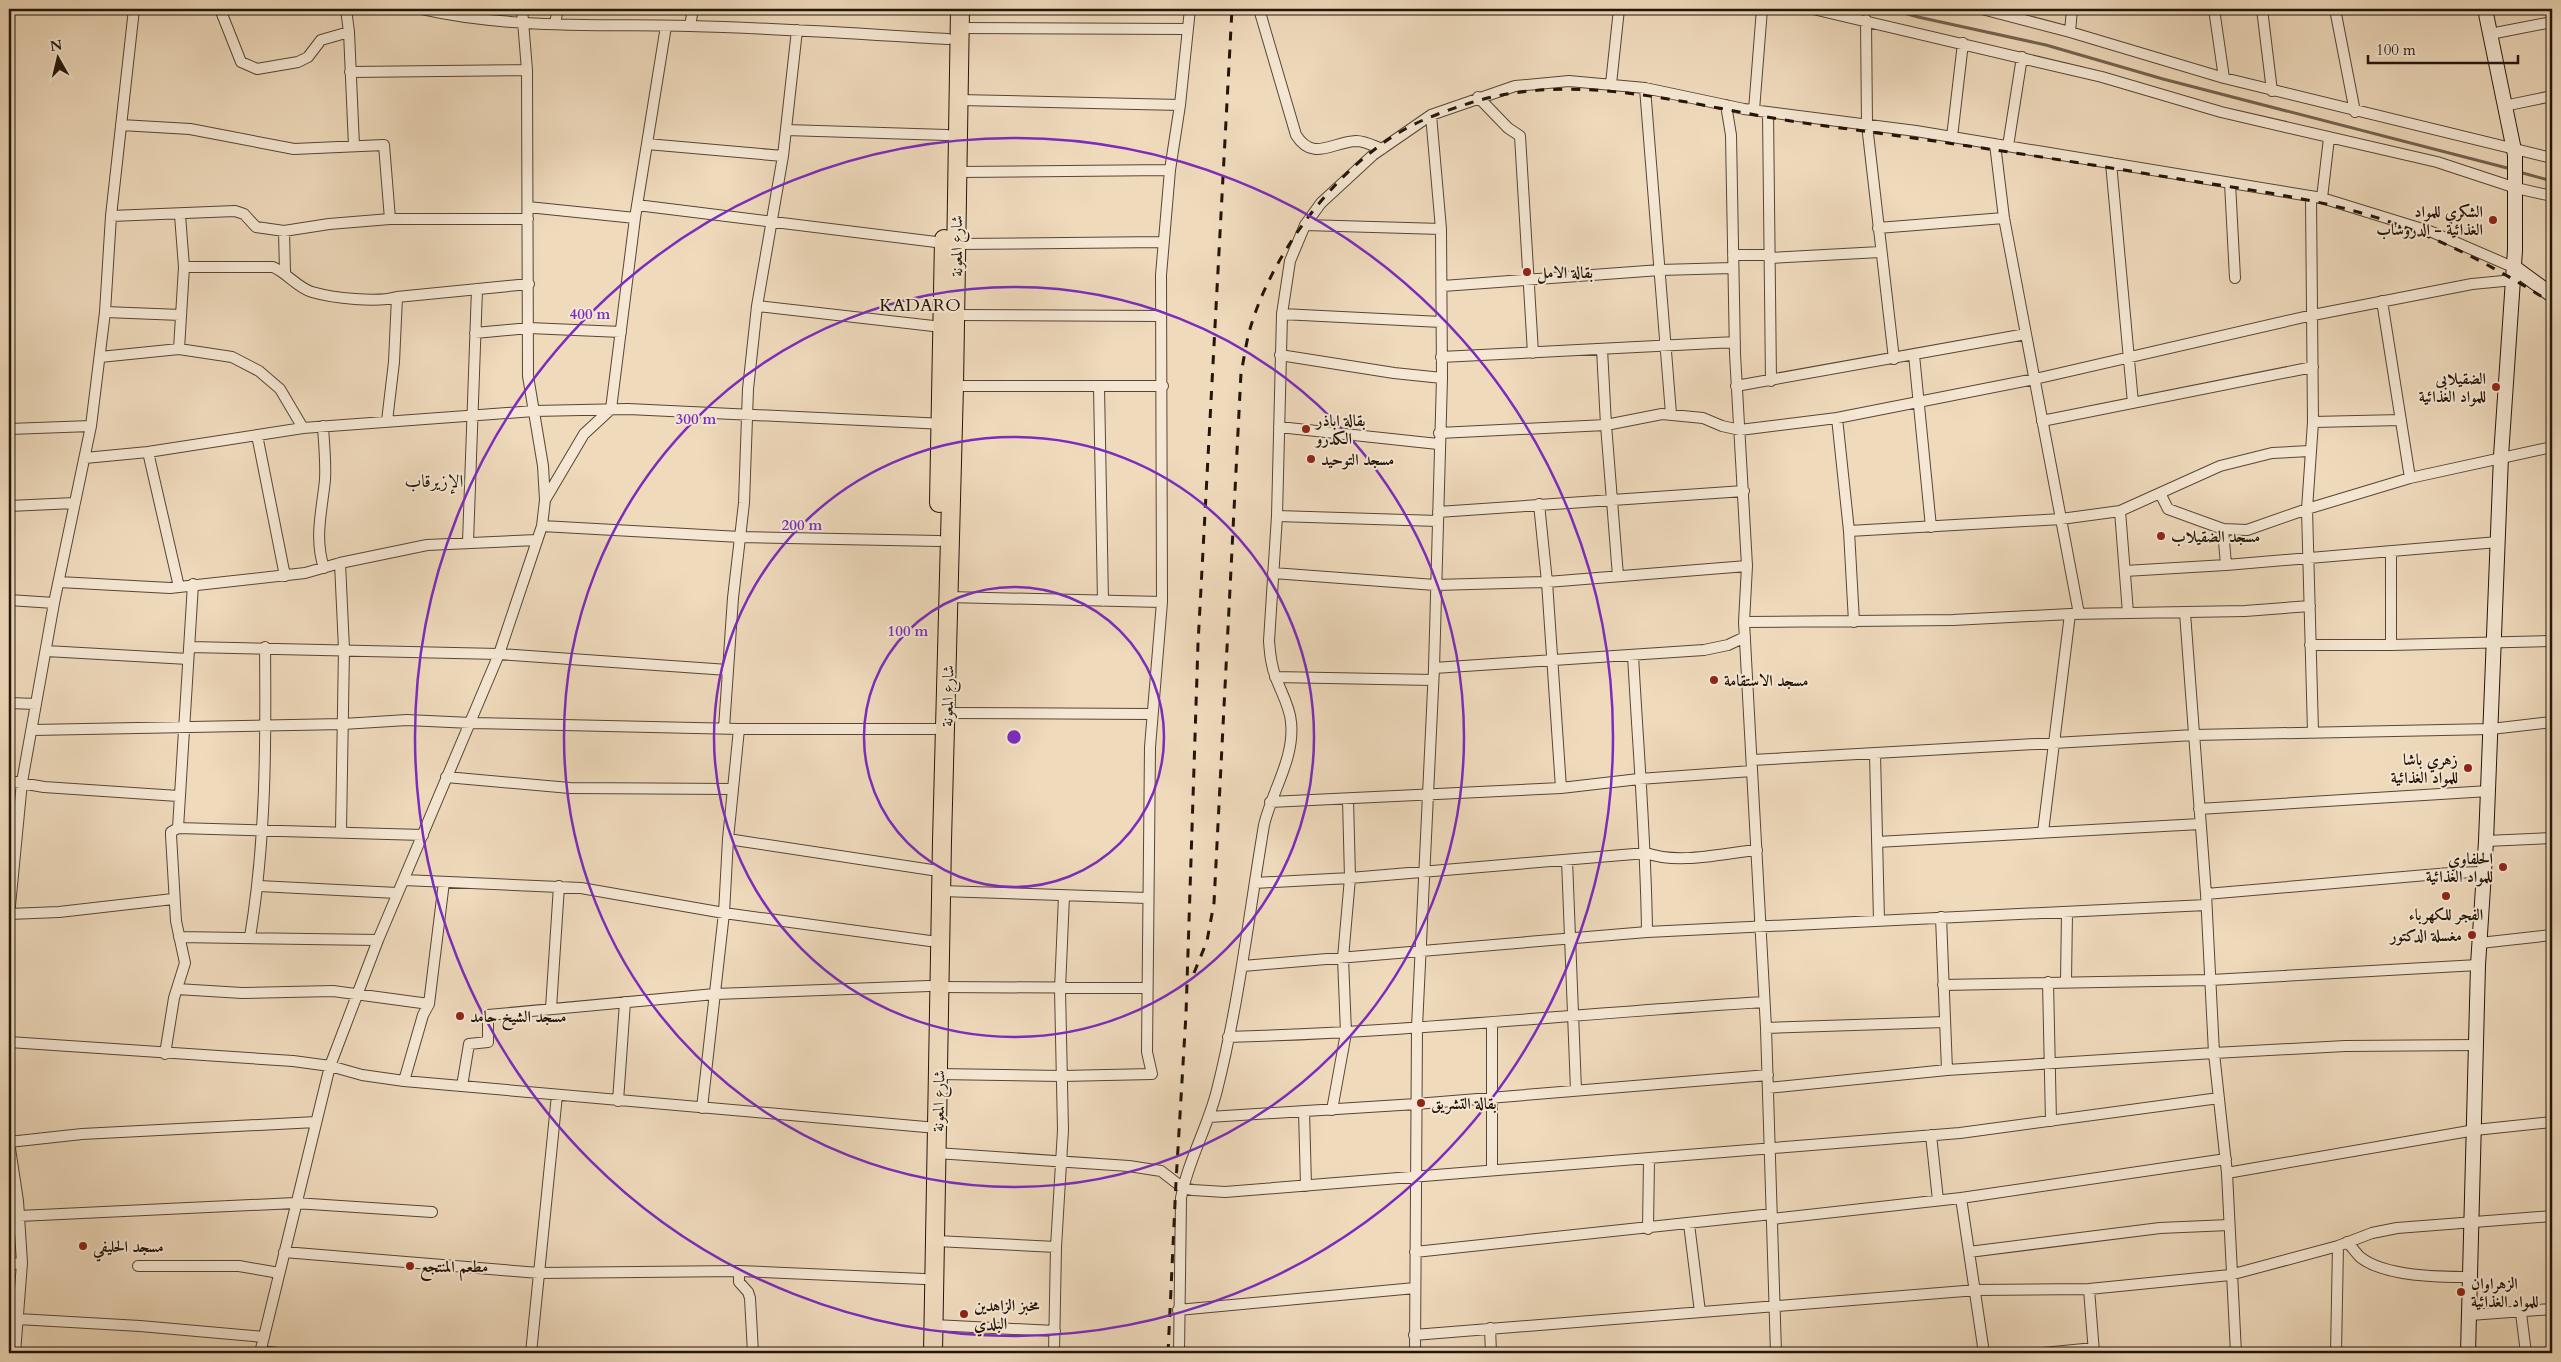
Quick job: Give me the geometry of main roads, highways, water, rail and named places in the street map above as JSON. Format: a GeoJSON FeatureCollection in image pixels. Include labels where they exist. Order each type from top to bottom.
{"type":"FeatureCollection","features":[{"type":"Feature","properties":{"kind":"highway","name":"شارع المعونة"},"geometry":{"type":"LineString","coordinates":[[948,9],[954,34],[959,100],[958,172],[951,214]]}},
{"type":"Feature","properties":{"kind":"highway","name":"شارع المعونة"},"geometry":{"type":"LineString","coordinates":[[922,1353],[932,1128],[934,987],[941,891],[947,714],[946,424],[942,327],[951,214],[947,136],[954,34],[960,9]]}},
{"type":"Feature","properties":{"kind":"highway","name":"شارع المعونة"},"geometry":{"type":"LineString","coordinates":[[933,1353],[936,1152],[932,1128],[938,1074],[930,940],[939,541],[946,424],[954,386],[956,315],[950,243]]}},
{"type":"Feature","properties":{"kind":"waterway"},"geometry":{"type":"LineString","coordinates":[[1890,9],[2046,45],[2163,79],[2511,169]]}},
{"type":"Feature","properties":{"kind":"waterway"},"geometry":{"type":"LineString","coordinates":[[2519,172],[2552,181]]}},
{"type":"Feature","properties":{"kind":"railway"},"geometry":{"type":"LineString","coordinates":[[1168,1353],[1186,1014],[1198,644],[1232,9]]}},
{"type":"Feature","properties":{"kind":"railway"},"geometry":{"type":"LineString","coordinates":[[1194,973],[1207,941],[1214,903],[1241,373],[1250,329],[1261,299],[1276,268],[1294,237],[1315,208],[1339,181],[1365,157],[1392,137],[1421,121],[1470,103],[1512,93],[1555,89],[1597,90],[1640,95],[1811,124],[1902,136],[2251,190],[2328,204],[2401,226],[2468,255],[2552,303]]}},
{"type":"Feature","properties":{"kind":"place","name":"الشكري للمواد الغذائية - الدروشاب"},"geometry":{"type":"Point","coordinates":[2493,220]}},
{"type":"Feature","properties":{"kind":"place","name":"بقالة الامل"},"geometry":{"type":"Point","coordinates":[1527,272]}},
{"type":"Feature","properties":{"kind":"place","name":"الضقيلابي للمواد الغذائية"},"geometry":{"type":"Point","coordinates":[2496,387]}},
{"type":"Feature","properties":{"kind":"place","name":"بقالة اباذر الكدرو"},"geometry":{"type":"Point","coordinates":[1306,429]}},
{"type":"Feature","properties":{"kind":"place","name":"مسجد التوحيد"},"geometry":{"type":"Point","coordinates":[1311,459]}},
{"type":"Feature","properties":{"kind":"place","name":"مسجد الضقيلاب"},"geometry":{"type":"Point","coordinates":[2161,536]}},
{"type":"Feature","properties":{"kind":"place","name":"مسجد الاستقامة"},"geometry":{"type":"Point","coordinates":[1714,680]}},
{"type":"Feature","properties":{"kind":"place","name":"زهري باشا للمواد الغذائية"},"geometry":{"type":"Point","coordinates":[2468,768]}},
{"type":"Feature","properties":{"kind":"place","name":"الحلفاوي للمواد الغذائية"},"geometry":{"type":"Point","coordinates":[2503,867]}},
{"type":"Feature","properties":{"kind":"place","name":"الفجر للكهرباء"},"geometry":{"type":"Point","coordinates":[2446,896]}},
{"type":"Feature","properties":{"kind":"place","name":"مغسلة الدكتور"},"geometry":{"type":"Point","coordinates":[2472,935]}},
{"type":"Feature","properties":{"kind":"place","name":"مسجد الشيخ حامد"},"geometry":{"type":"Point","coordinates":[460,1016]}},
{"type":"Feature","properties":{"kind":"place","name":"بقالة التشريق"},"geometry":{"type":"Point","coordinates":[1421,1103]}},
{"type":"Feature","properties":{"kind":"place","name":"مسجد الحليفي"},"geometry":{"type":"Point","coordinates":[83,1246]}},
{"type":"Feature","properties":{"kind":"place","name":"مطعم المنتجع"},"geometry":{"type":"Point","coordinates":[410,1266]}},
{"type":"Feature","properties":{"kind":"place","name":"الزهراوان للمواد الغذائية"},"geometry":{"type":"Point","coordinates":[2461,1292]}},
{"type":"Feature","properties":{"kind":"place","name":"مخبز الزاهدين البلدي"},"geometry":{"type":"Point","coordinates":[964,1314]}},
{"type":"Feature","properties":{"kind":"district","name":"KADARO"},"geometry":{"type":"Point","coordinates":[920,305]}},
{"type":"Feature","properties":{"kind":"district","name":"الإزيرقاب"},"geometry":{"type":"Point","coordinates":[434,481]}}]}
